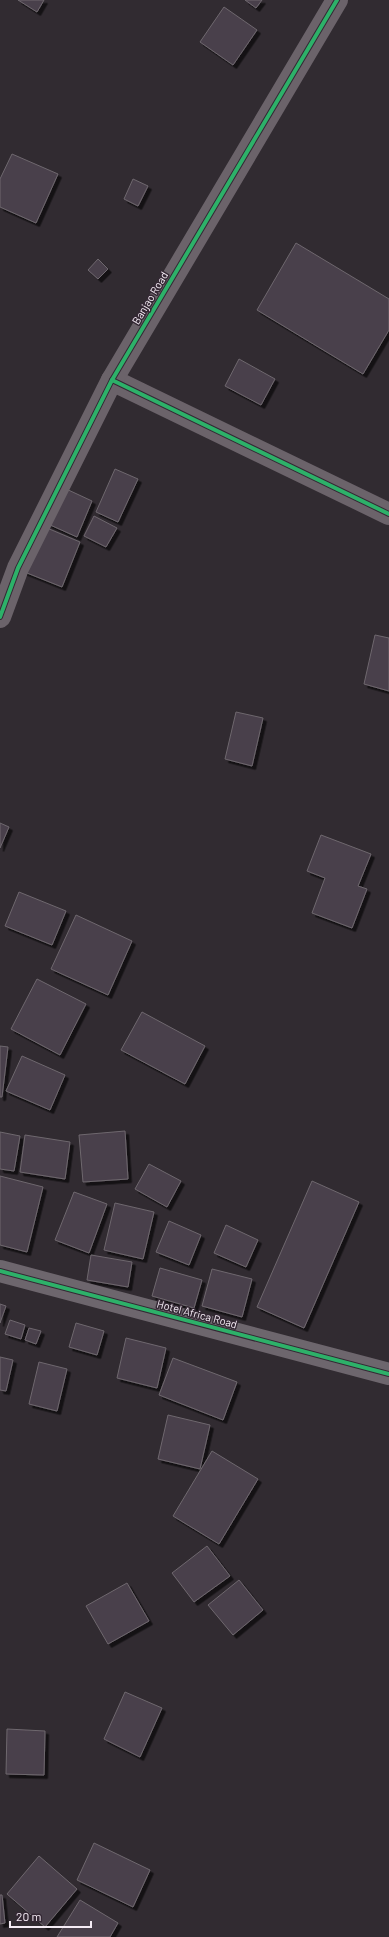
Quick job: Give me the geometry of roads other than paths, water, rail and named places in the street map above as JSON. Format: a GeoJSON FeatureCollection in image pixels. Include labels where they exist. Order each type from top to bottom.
{"type":"FeatureCollection","features":[{"type":"Feature","properties":{"kind":"street","name":"Banjao Road"},"geometry":{"type":"LineString","coordinates":[[0,617],[18,568],[112,380],[337,0]]}},
{"type":"Feature","properties":{"kind":"street"},"geometry":{"type":"LineString","coordinates":[[112,380],[389,514]]}},
{"type":"Feature","properties":{"kind":"street","name":"Hotel Africa Road"},"geometry":{"type":"LineString","coordinates":[[0,1271],[389,1374]]}}]}
